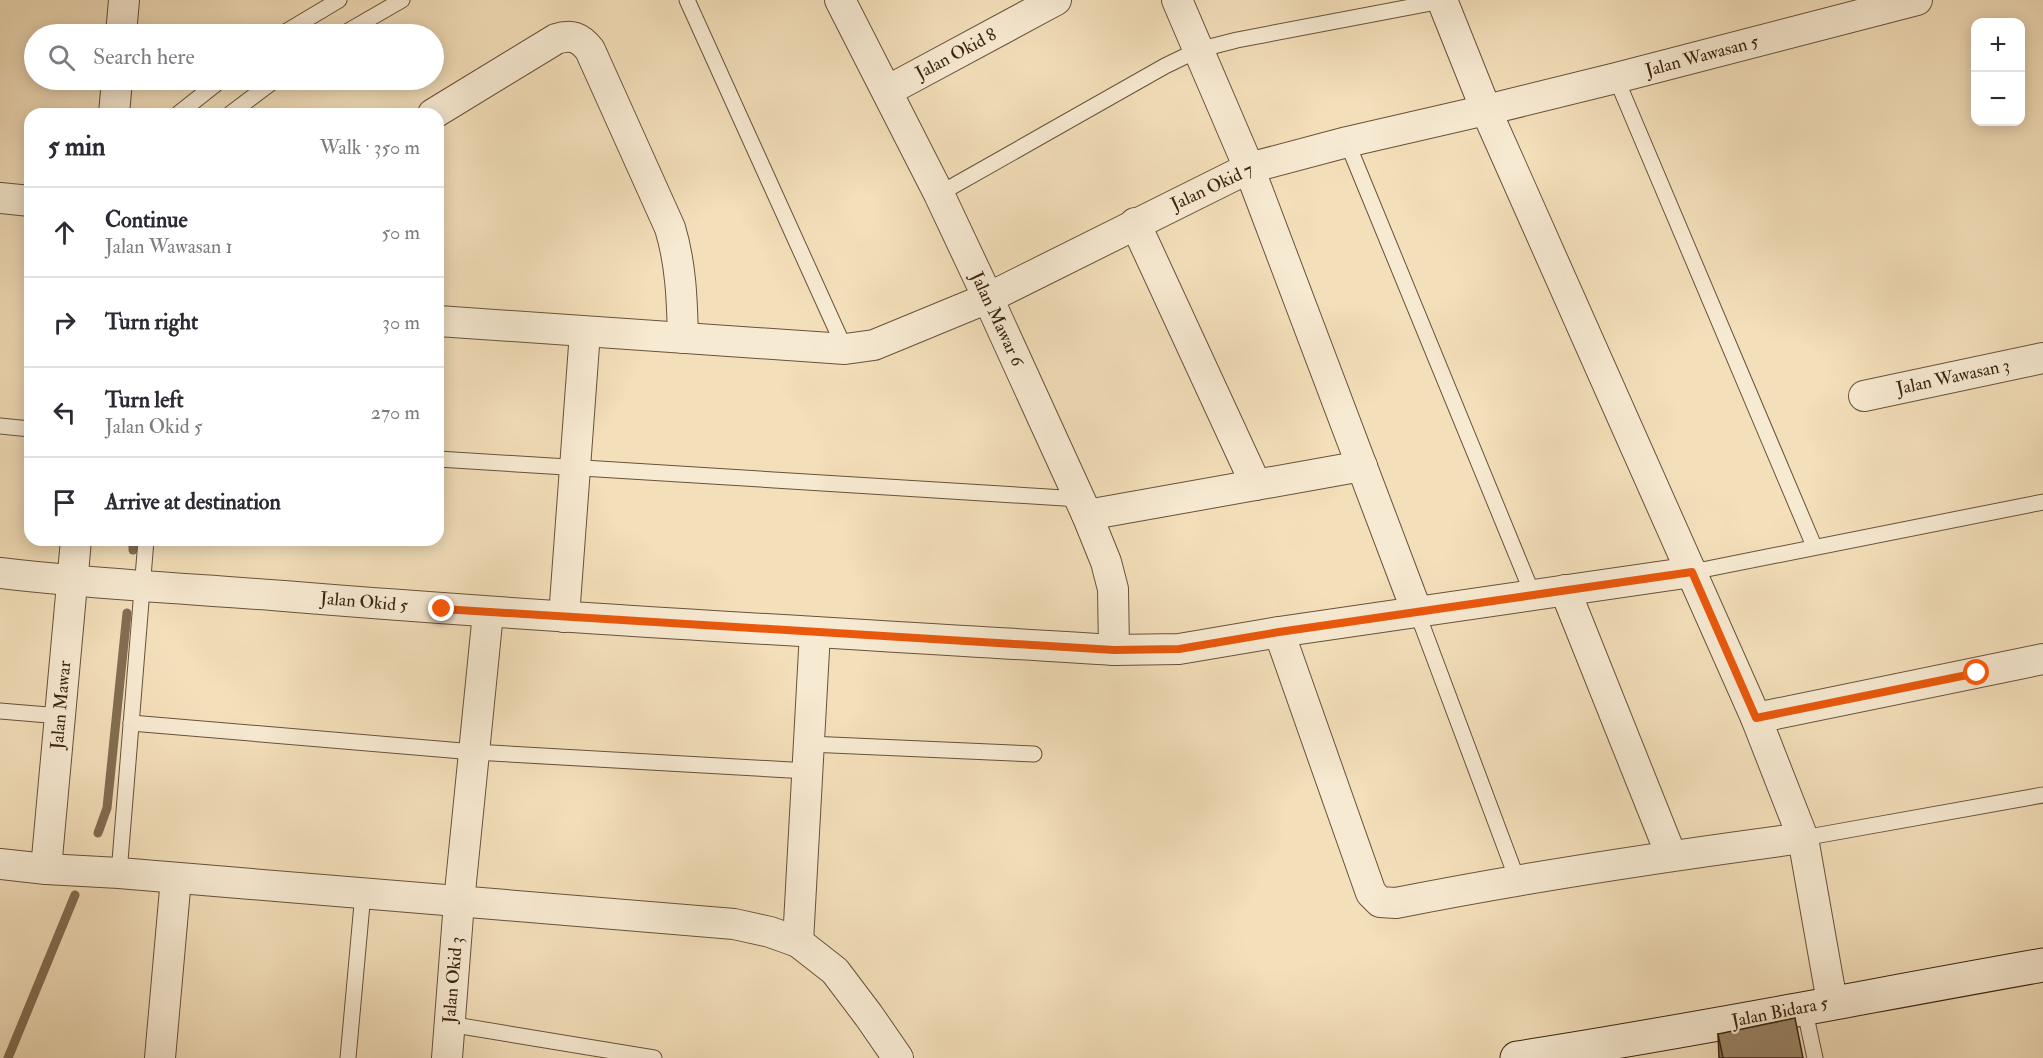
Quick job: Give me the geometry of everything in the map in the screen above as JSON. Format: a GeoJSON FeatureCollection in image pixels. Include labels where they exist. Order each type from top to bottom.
{"type":"FeatureCollection","features":[{"type":"Feature","properties":{"kind":"street"},"geometry":{"type":"LineString","coordinates":[[122,24],[124,0]]}},
{"type":"Feature","properties":{"kind":"street","name":"Jalan Mawar 6"},"geometry":{"type":"LineString","coordinates":[[840,0],[939,194],[1083,507],[1106,562],[1113,589],[1114,650]]}},
{"type":"Feature","properties":{"kind":"street","name":"Jalan Okid 8"},"geometry":{"type":"LineString","coordinates":[[887,91],[1056,0]]}},
{"type":"Feature","properties":{"kind":"street"},"geometry":{"type":"LineString","coordinates":[[1177,0],[1249,168],[1417,612]]}},
{"type":"Feature","properties":{"kind":"street"},"geometry":{"type":"LineString","coordinates":[[1442,0],[1486,110],[1756,718],[1803,838],[1818,1004]]}},
{"type":"Feature","properties":{"kind":"street","name":"Jalan Wawasan 5"},"geometry":{"type":"LineString","coordinates":[[1486,110],[1917,0]]}},
{"type":"Feature","properties":{"kind":"street"},"geometry":{"type":"LineString","coordinates":[[443,108],[556,39],[566,36],[575,37],[584,42],[590,50],[670,228],[677,250],[680,273],[683,338]]}},
{"type":"Feature","properties":{"kind":"street"},"geometry":{"type":"LineString","coordinates":[[115,108],[116,90]]}},
{"type":"Feature","properties":{"kind":"street","name":"Jalan Okid 7"},"geometry":{"type":"LineString","coordinates":[[444,321],[845,349],[873,345],[988,298],[1249,168],[1347,142],[1486,110]]}},
{"type":"Feature","properties":{"kind":"street"},"geometry":{"type":"LineString","coordinates":[[0,198],[24,200]]}},
{"type":"Feature","properties":{"kind":"street"},"geometry":{"type":"LineString","coordinates":[[1135,223],[1256,485]]}},
{"type":"Feature","properties":{"kind":"street"},"geometry":{"type":"LineString","coordinates":[[564,617],[585,332]]}},
{"type":"Feature","properties":{"kind":"street","name":"Jalan Wawasan 3"},"geometry":{"type":"LineString","coordinates":[[1864,396],[2043,358]]}},
{"type":"Feature","properties":{"kind":"street"},"geometry":{"type":"LineString","coordinates":[[1083,507],[1256,485],[1362,466]]}},
{"type":"Feature","properties":{"kind":"street","name":"Jalan Mawar"},"geometry":{"type":"LineString","coordinates":[[46,869],[75,546]]}},
{"type":"Feature","properties":{"kind":"street","name":"Jalan Okid 5"},"geometry":{"type":"LineString","coordinates":[[0,573],[72,582],[142,585],[488,612],[1114,650],[1179,649],[1279,632],[1692,572]]}},
{"type":"Feature","properties":{"kind":"street"},"geometry":{"type":"LineString","coordinates":[[1565,590],[1671,855]]}},
{"type":"Feature","properties":{"kind":"street","name":"Jalan Okid 3"},"geometry":{"type":"LineString","coordinates":[[447,1058],[459,902],[488,612]]}},
{"type":"Feature","properties":{"kind":"street"},"geometry":{"type":"LineString","coordinates":[[798,942],[815,632]]}},
{"type":"Feature","properties":{"kind":"street"},"geometry":{"type":"LineString","coordinates":[[1279,632],[1371,893],[1380,902],[1396,903],[1517,879],[1671,855],[1803,838]]}},
{"type":"Feature","properties":{"kind":"street"},"geometry":{"type":"LineString","coordinates":[[1756,718],[2043,659]]}},
{"type":"Feature","properties":{"kind":"street"},"geometry":{"type":"LineString","coordinates":[[0,864],[734,924],[770,932],[798,942],[835,971],[898,1058]]}},
{"type":"Feature","properties":{"kind":"street"},"geometry":{"type":"LineString","coordinates":[[160,1058],[176,878]]}},
{"type":"Feature","properties":{"kind":"street","name":"Jalan Bidara 5"},"geometry":{"type":"LineString","coordinates":[[1517,1058],[1621,1050],[1818,1004],[2043,965]]}},
{"type":"Feature","properties":{"kind":"lane"},"geometry":{"type":"LineString","coordinates":[[299,24],[339,0]]}},
{"type":"Feature","properties":{"kind":"lane"},"geometry":{"type":"LineString","coordinates":[[360,24],[402,0]]}},
{"type":"Feature","properties":{"kind":"lane"},"geometry":{"type":"LineString","coordinates":[[687,0],[845,349]]}},
{"type":"Feature","properties":{"kind":"lane"},"geometry":{"type":"LineString","coordinates":[[939,194],[1165,66],[1198,50],[1237,40],[1442,0]]}},
{"type":"Feature","properties":{"kind":"lane"},"geometry":{"type":"LineString","coordinates":[[1616,78],[1814,546]]}},
{"type":"Feature","properties":{"kind":"lane"},"geometry":{"type":"LineString","coordinates":[[186,108],[208,90]]}},
{"type":"Feature","properties":{"kind":"lane"},"geometry":{"type":"LineString","coordinates":[[238,108],[262,90]]}},
{"type":"Feature","properties":{"kind":"lane"},"geometry":{"type":"LineString","coordinates":[[1347,142],[1533,595]]}},
{"type":"Feature","properties":{"kind":"lane"},"geometry":{"type":"LineString","coordinates":[[0,426],[24,428]]}},
{"type":"Feature","properties":{"kind":"lane"},"geometry":{"type":"LineString","coordinates":[[444,459],[1083,507]]}},
{"type":"Feature","properties":{"kind":"lane"},"geometry":{"type":"LineString","coordinates":[[1692,572],[2043,502]]}},
{"type":"Feature","properties":{"kind":"lane"},"geometry":{"type":"LineString","coordinates":[[118,873],[145,546]]}},
{"type":"Feature","properties":{"kind":"lane"},"geometry":{"type":"LineString","coordinates":[[1417,612],[1517,879]]}},
{"type":"Feature","properties":{"kind":"lane"},"geometry":{"type":"LineString","coordinates":[[0,711],[60,716]]}},
{"type":"Feature","properties":{"kind":"lane"},"geometry":{"type":"LineString","coordinates":[[131,723],[474,752],[808,758],[1034,754]]}},
{"type":"Feature","properties":{"kind":"lane"},"geometry":{"type":"LineString","coordinates":[[1803,838],[2043,795]]}},
{"type":"Feature","properties":{"kind":"lane"},"geometry":{"type":"LineString","coordinates":[[348,1058],[363,893]]}},
{"type":"Feature","properties":{"kind":"lane"},"geometry":{"type":"LineString","coordinates":[[1815,1058],[1818,1004]]}},
{"type":"Feature","properties":{"kind":"lane"},"geometry":{"type":"LineString","coordinates":[[449,1024],[654,1058]]}},
{"type":"Feature","properties":{"kind":"building"},"geometry":{"type":"Polygon","coordinates":[[[1795,1018],[1803,1058],[1723,1058],[1718,1034],[1795,1018]]]}},
{"type":"Feature","properties":{"kind":"waterway"},"geometry":{"type":"LineString","coordinates":[[98,833],[107,808],[127,613]]}},
{"type":"Feature","properties":{"kind":"waterway"},"geometry":{"type":"LineString","coordinates":[[8,1058],[75,895]]}},
{"type":"Feature","properties":{"kind":"route"},"geometry":{"type":"LineString","coordinates":[[442,609],[1114,650],[1179,649],[1279,632],[1692,572],[1756,718],[1977,673]]}}]}
